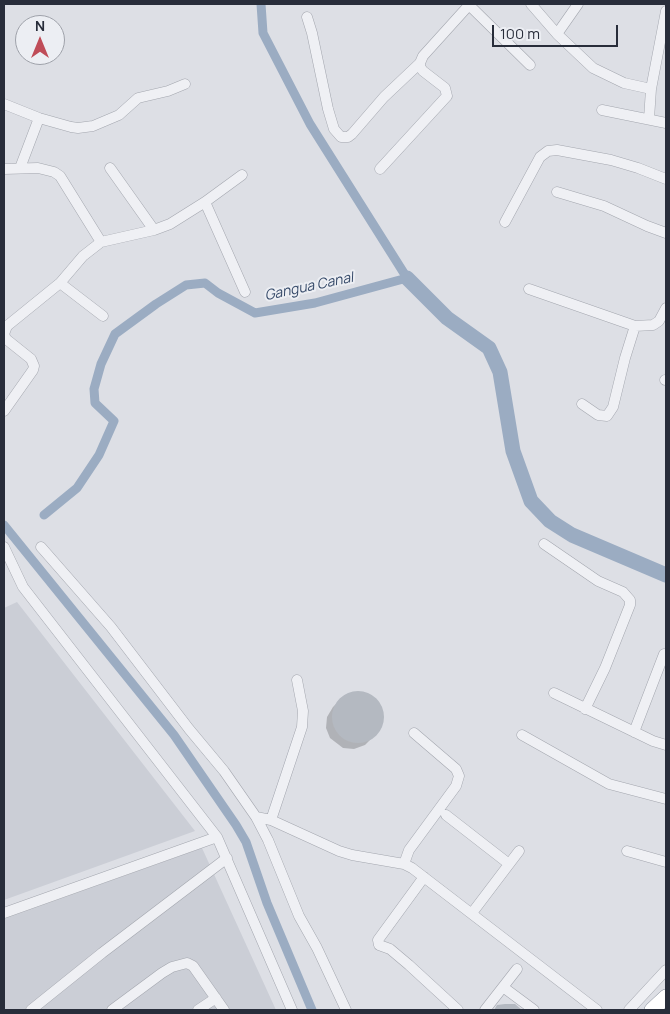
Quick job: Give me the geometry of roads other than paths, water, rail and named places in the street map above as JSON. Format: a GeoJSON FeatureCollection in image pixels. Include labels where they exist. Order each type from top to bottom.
{"type":"FeatureCollection","features":[{"type":"Feature","properties":{"kind":"highway"},"geometry":{"type":"LineString","coordinates":[[652,1010],[666,997]]}},
{"type":"Feature","properties":{"kind":"street"},"geometry":{"type":"LineString","coordinates":[[306,17],[314,41],[328,109],[334,128],[341,137],[348,137],[352,134],[384,97],[420,63],[470,4],[530,64]]}},
{"type":"Feature","properties":{"kind":"street"},"geometry":{"type":"LineString","coordinates":[[531,4],[557,34],[593,68],[624,83],[651,90]]}},
{"type":"Feature","properties":{"kind":"street"},"geometry":{"type":"LineString","coordinates":[[557,34],[578,4]]}},
{"type":"Feature","properties":{"kind":"street"},"geometry":{"type":"LineString","coordinates":[[649,119],[651,90],[666,11]]}},
{"type":"Feature","properties":{"kind":"street"},"geometry":{"type":"LineString","coordinates":[[380,169],[447,96],[445,88],[420,68],[420,63]]}},
{"type":"Feature","properties":{"kind":"street"},"geometry":{"type":"LineString","coordinates":[[4,104],[39,118],[78,128],[93,126],[119,115],[138,98],[168,91],[185,84]]}},
{"type":"Feature","properties":{"kind":"street"},"geometry":{"type":"LineString","coordinates":[[602,110],[666,123]]}},
{"type":"Feature","properties":{"kind":"street"},"geometry":{"type":"LineString","coordinates":[[20,168],[39,118]]}},
{"type":"Feature","properties":{"kind":"street"},"geometry":{"type":"LineString","coordinates":[[505,222],[540,156],[548,150],[558,150],[611,160],[666,179]]}},
{"type":"Feature","properties":{"kind":"street"},"geometry":{"type":"LineString","coordinates":[[110,168],[154,230]]}},
{"type":"Feature","properties":{"kind":"street"},"geometry":{"type":"LineString","coordinates":[[4,169],[46,169],[60,176],[101,242]]}},
{"type":"Feature","properties":{"kind":"street"},"geometry":{"type":"LineString","coordinates":[[4,411],[34,366],[31,359],[6,339],[4,334],[5,322],[60,283],[83,256],[101,242],[154,230],[170,224],[205,202],[242,175]]}},
{"type":"Feature","properties":{"kind":"street"},"geometry":{"type":"LineString","coordinates":[[557,192],[611,208],[666,233]]}},
{"type":"Feature","properties":{"kind":"street"},"geometry":{"type":"LineString","coordinates":[[205,202],[245,292]]}},
{"type":"Feature","properties":{"kind":"street"},"geometry":{"type":"LineString","coordinates":[[60,283],[103,316]]}},
{"type":"Feature","properties":{"kind":"street"},"geometry":{"type":"LineString","coordinates":[[529,289],[635,326],[653,325],[659,321],[666,308]]}},
{"type":"Feature","properties":{"kind":"street"},"geometry":{"type":"LineString","coordinates":[[582,404],[598,415],[607,416],[613,407],[635,326]]}},
{"type":"Feature","properties":{"kind":"street"},"geometry":{"type":"LineString","coordinates":[[544,544],[598,581],[623,592],[630,600],[630,605],[605,668],[585,709]]}},
{"type":"Feature","properties":{"kind":"street"},"geometry":{"type":"LineString","coordinates":[[4,547],[23,587],[217,837],[292,1010]]}},
{"type":"Feature","properties":{"kind":"street"},"geometry":{"type":"LineString","coordinates":[[41,547],[111,627],[224,771],[256,817],[268,840],[299,916],[346,1010]]}},
{"type":"Feature","properties":{"kind":"street"},"geometry":{"type":"LineString","coordinates":[[634,732],[664,654]]}},
{"type":"Feature","properties":{"kind":"street"},"geometry":{"type":"LineString","coordinates":[[272,820],[302,727],[303,711],[297,680]]}},
{"type":"Feature","properties":{"kind":"street"},"geometry":{"type":"LineString","coordinates":[[554,693],[653,741],[666,745]]}},
{"type":"Feature","properties":{"kind":"street"},"geometry":{"type":"LineString","coordinates":[[404,864],[409,850],[452,792],[459,776],[456,769],[414,733]]}},
{"type":"Feature","properties":{"kind":"street"},"geometry":{"type":"LineString","coordinates":[[522,735],[609,784],[666,799]]}},
{"type":"Feature","properties":{"kind":"street"},"geometry":{"type":"LineString","coordinates":[[446,815],[509,864]]}},
{"type":"Feature","properties":{"kind":"street"},"geometry":{"type":"LineString","coordinates":[[256,817],[272,820],[338,851],[404,864],[472,913],[597,1010]]}},
{"type":"Feature","properties":{"kind":"street"},"geometry":{"type":"LineString","coordinates":[[4,913],[217,837]]}},
{"type":"Feature","properties":{"kind":"street"},"geometry":{"type":"LineString","coordinates":[[472,913],[519,851]]}},
{"type":"Feature","properties":{"kind":"street"},"geometry":{"type":"LineString","coordinates":[[627,851],[666,862]]}},
{"type":"Feature","properties":{"kind":"street"},"geometry":{"type":"LineString","coordinates":[[31,1010],[102,952],[227,858]]}},
{"type":"Feature","properties":{"kind":"street"},"geometry":{"type":"LineString","coordinates":[[424,877],[378,940],[379,945],[390,950],[409,965],[458,1010]]}},
{"type":"Feature","properties":{"kind":"street"},"geometry":{"type":"LineString","coordinates":[[112,1010],[162,973],[180,964],[187,963],[193,966],[224,1010]]}},
{"type":"Feature","properties":{"kind":"street"},"geometry":{"type":"LineString","coordinates":[[485,1010],[517,969]]}},
{"type":"Feature","properties":{"kind":"street"},"geometry":{"type":"LineString","coordinates":[[629,1010],[666,970]]}},
{"type":"Feature","properties":{"kind":"street"},"geometry":{"type":"LineString","coordinates":[[503,987],[534,1010]]}},
{"type":"Feature","properties":{"kind":"street"},"geometry":{"type":"LineString","coordinates":[[198,1010],[216,998]]}},
{"type":"Feature","properties":{"kind":"waterway","name":"Gangua Canal"},"geometry":{"type":"LineString","coordinates":[[44,515],[77,488],[99,455],[114,421],[95,403],[94,389],[101,364],[115,334],[156,304],[186,285],[205,283],[218,293],[255,313],[315,303],[407,278],[310,124],[263,33],[261,4]]}},
{"type":"Feature","properties":{"kind":"waterway"},"geometry":{"type":"LineString","coordinates":[[407,278],[447,318],[489,348],[500,372],[513,451],[531,501],[550,521],[572,535],[666,575]]}},
{"type":"Feature","properties":{"kind":"waterway"},"geometry":{"type":"LineString","coordinates":[[4,525],[174,735],[236,825],[246,842],[267,903],[312,1010]]}}]}
